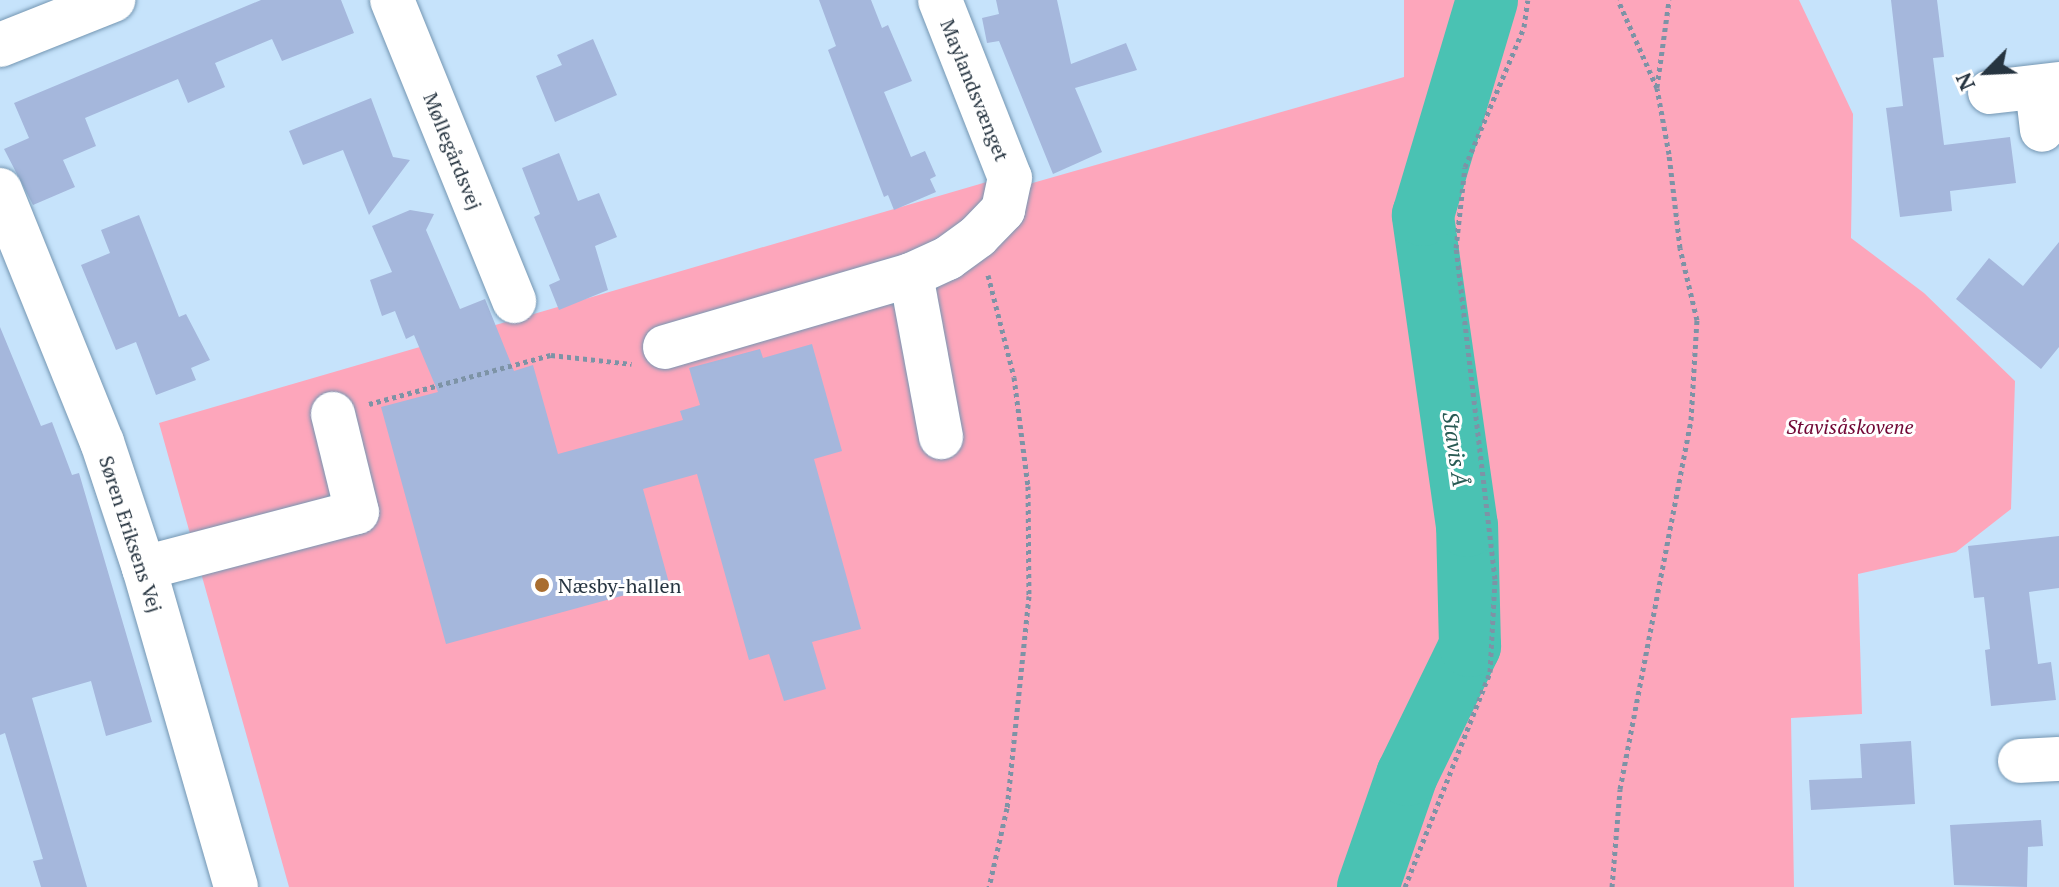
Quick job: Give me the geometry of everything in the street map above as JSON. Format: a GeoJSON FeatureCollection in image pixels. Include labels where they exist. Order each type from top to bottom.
{"type":"FeatureCollection","features":[{"type":"Feature","properties":{"kind":"street"},"geometry":{"type":"LineString","coordinates":[[0,45],[113,0]]}},
{"type":"Feature","properties":{"kind":"street","name":"Møllegårdsvej"},"geometry":{"type":"LineString","coordinates":[[392,0],[514,301]]}},
{"type":"Feature","properties":{"kind":"street","name":"Maylandsvænget"},"geometry":{"type":"LineString","coordinates":[[665,347],[911,275],[948,258],[978,236],[1003,210],[1010,178],[940,0]]}},
{"type":"Feature","properties":{"kind":"street"},"geometry":{"type":"LineString","coordinates":[[1990,92],[2048,85],[2042,130]]}},
{"type":"Feature","properties":{"kind":"street","name":"Søren Eriksens Vej"},"geometry":{"type":"LineString","coordinates":[[0,190],[102,442],[144,568],[236,887]]}},
{"type":"Feature","properties":{"kind":"street"},"geometry":{"type":"LineString","coordinates":[[911,275],[941,437]]}},
{"type":"Feature","properties":{"kind":"street"},"geometry":{"type":"LineString","coordinates":[[144,568],[357,512],[333,414]]}},
{"type":"Feature","properties":{"kind":"path"},"geometry":{"type":"LineString","coordinates":[[1405,887],[1490,672],[1495,579],[1456,248],[1465,167],[1524,27],[1528,0]]}},
{"type":"Feature","properties":{"kind":"path"},"geometry":{"type":"LineString","coordinates":[[1612,887],[1620,789],[1691,420],[1697,320],[1680,248],[1669,154],[1657,88],[1618,0]]}},
{"type":"Feature","properties":{"kind":"path"},"geometry":{"type":"LineString","coordinates":[[1657,88],[1669,0]]}},
{"type":"Feature","properties":{"kind":"path"},"geometry":{"type":"LineString","coordinates":[[978,236],[1014,377],[1028,486],[1029,596],[1007,808],[989,887]]}},
{"type":"Feature","properties":{"kind":"path"},"geometry":{"type":"LineString","coordinates":[[333,414],[551,355],[632,364],[658,359],[665,347]]}},
{"type":"Feature","properties":{"kind":"green space","name":"Stavisåskovene"},"geometry":{"type":"Polygon","coordinates":[[[1404,0],[1799,0],[1853,114],[1851,238],[1924,293],[2015,381],[2011,509],[1956,552],[1858,574],[1862,714],[1791,718],[1794,887],[289,887],[159,423],[997,179],[1029,184],[1404,77],[1404,0]]]}},
{"type":"Feature","properties":{"kind":"building"},"geometry":{"type":"Polygon","coordinates":[[[261,0],[341,0],[354,33],[282,61],[272,39],[215,63],[225,87],[188,103],[178,79],[85,118],[96,146],[63,160],[75,187],[33,205],[4,149],[29,138],[14,103],[261,0]]]}},
{"type":"Feature","properties":{"kind":"building"},"geometry":{"type":"Polygon","coordinates":[[[819,0],[871,0],[882,28],[888,25],[912,81],[884,92],[911,157],[925,151],[936,176],[930,179],[936,192],[894,210],[888,195],[884,197],[828,50],[836,46],[819,0]]]}},
{"type":"Feature","properties":{"kind":"building"},"geometry":{"type":"Polygon","coordinates":[[[996,0],[1057,0],[1071,64],[1126,43],[1137,70],[1075,88],[1102,152],[1053,174],[999,41],[987,43],[982,18],[999,14],[996,0]]]}},
{"type":"Feature","properties":{"kind":"building"},"geometry":{"type":"Polygon","coordinates":[[[1891,0],[1937,0],[1944,57],[1933,58],[1944,145],[2010,137],[2016,183],[1950,191],[1952,211],[1900,217],[1886,108],[1903,106],[1891,0]]]}},
{"type":"Feature","properties":{"kind":"building"},"geometry":{"type":"Polygon","coordinates":[[[593,39],[617,95],[555,122],[536,76],[562,65],[557,55],[593,39]]]}},
{"type":"Feature","properties":{"kind":"building"},"geometry":{"type":"Polygon","coordinates":[[[371,98],[393,157],[410,160],[369,215],[343,150],[303,165],[289,131],[371,98]]]}},
{"type":"Feature","properties":{"kind":"building"},"geometry":{"type":"Polygon","coordinates":[[[559,153],[578,201],[599,193],[617,237],[595,246],[608,290],[559,310],[549,285],[560,280],[534,217],[540,214],[522,168],[559,153]]]}},
{"type":"Feature","properties":{"kind":"building"},"geometry":{"type":"Polygon","coordinates":[[[410,210],[434,214],[426,230],[460,309],[485,299],[514,371],[533,365],[558,454],[683,420],[680,411],[700,405],[689,368],[760,349],[763,358],[812,344],[842,451],[814,459],[861,629],[812,642],[826,689],[784,701],[769,654],[749,660],[697,474],[643,489],[669,583],[446,644],[381,407],[438,392],[414,335],[406,339],[395,311],[382,316],[370,280],[392,272],[372,226],[410,210]]]}},
{"type":"Feature","properties":{"kind":"building"},"geometry":{"type":"Polygon","coordinates":[[[139,215],[179,317],[186,314],[210,360],[191,368],[196,380],[156,395],[136,342],[116,350],[81,265],[110,253],[101,230],[139,215]]]}},
{"type":"Feature","properties":{"kind":"building"},"geometry":{"type":"Polygon","coordinates":[[[2059,242],[2059,347],[2041,369],[1956,299],[1989,258],[2023,286],[2059,242]]]}},
{"type":"Feature","properties":{"kind":"building"},"geometry":{"type":"Polygon","coordinates":[[[0,327],[41,426],[52,422],[72,475],[79,473],[152,722],[106,736],[91,681],[32,698],[87,887],[41,887],[33,861],[43,859],[5,733],[0,735],[0,327]]]}},
{"type":"Feature","properties":{"kind":"building"},"geometry":{"type":"Polygon","coordinates":[[[2059,536],[2059,588],[2029,592],[2038,664],[2051,662],[2056,700],[1991,706],[1985,650],[1990,649],[1984,597],[1974,598],[1968,546],[2059,536]]]}},
{"type":"Feature","properties":{"kind":"building"},"geometry":{"type":"Polygon","coordinates":[[[1911,741],[1915,804],[1811,810],[1809,780],[1862,778],[1860,744],[1911,741]]]}},
{"type":"Feature","properties":{"kind":"building"},"geometry":{"type":"Polygon","coordinates":[[[2041,820],[2043,846],[2028,847],[2027,887],[1954,885],[1950,825],[2041,820]]]}},
{"type":"Feature","properties":{"kind":"waterway","name":"Stavis Å"},"geometry":{"type":"LineString","coordinates":[[1368,887],[1407,775],[1470,646],[1467,526],[1423,215],[1487,0]]}},
{"type":"Feature","properties":{"kind":"place","name":"Næsby-hallen"},"geometry":{"type":"Point","coordinates":[542,585]}}]}
